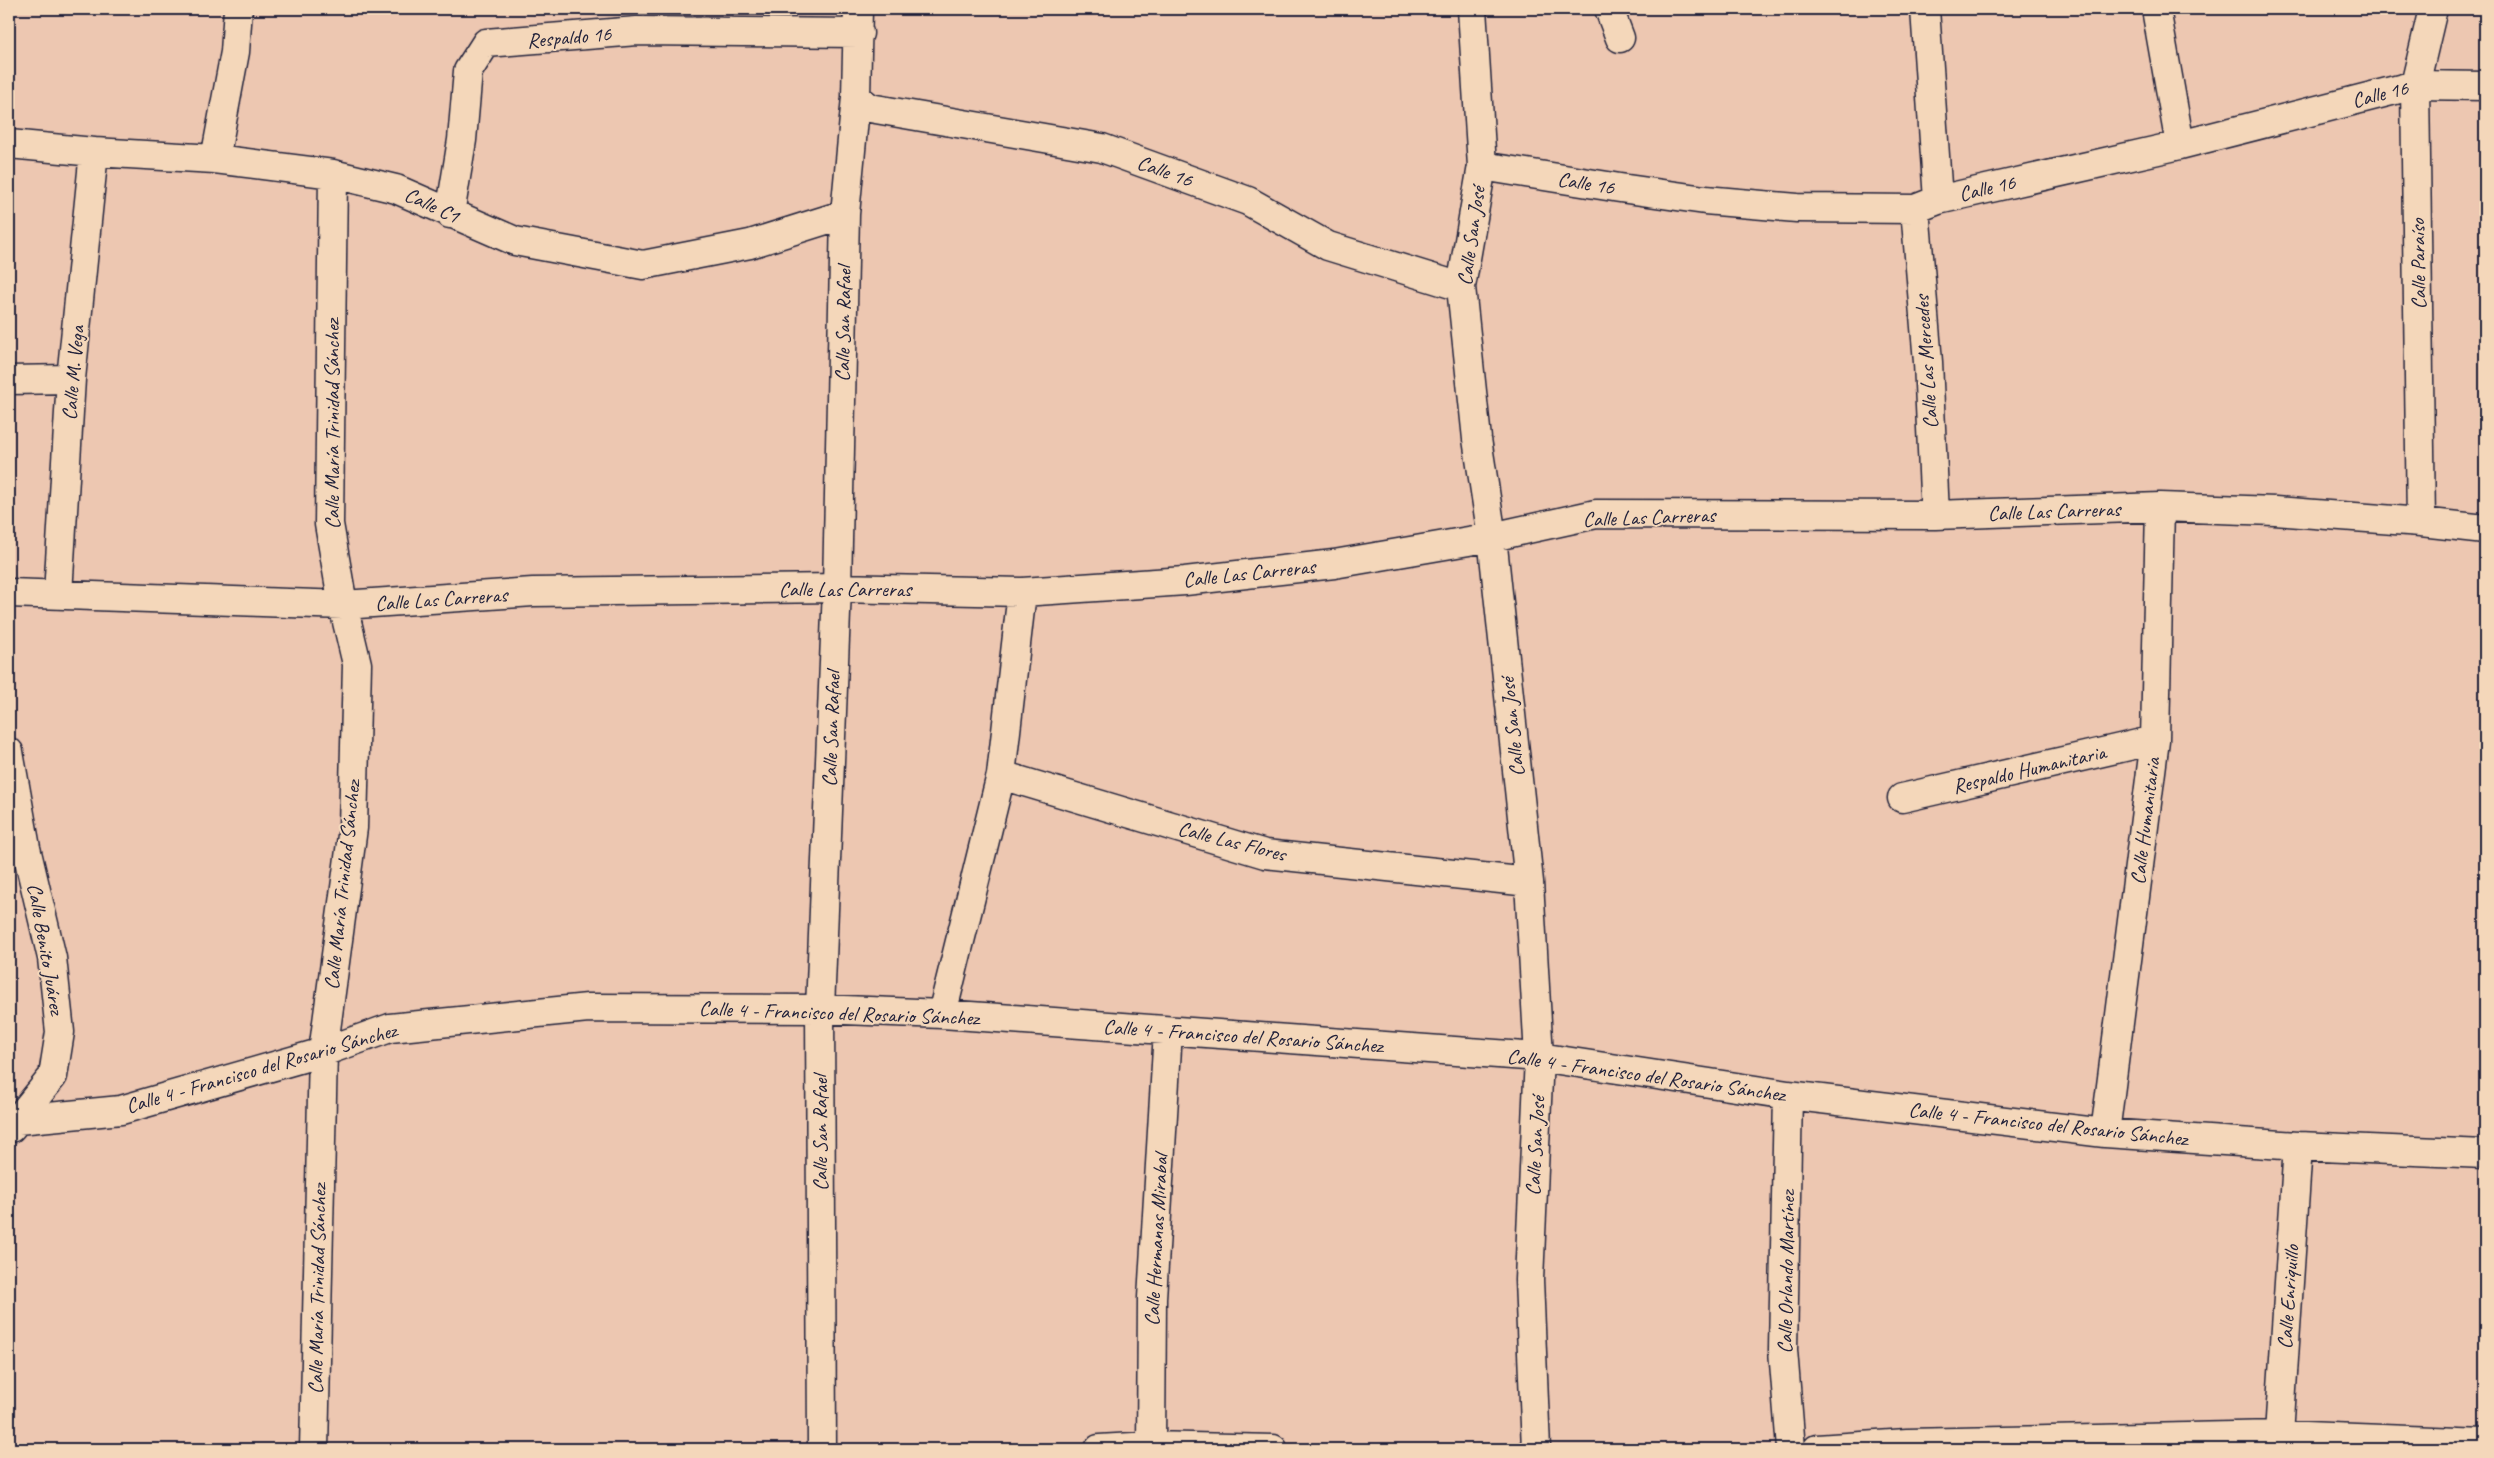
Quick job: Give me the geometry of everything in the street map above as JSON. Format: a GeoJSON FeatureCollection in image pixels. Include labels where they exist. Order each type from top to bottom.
{"type":"FeatureCollection","features":[{"type":"Feature","properties":{"kind":"street"},"geometry":{"type":"LineString","coordinates":[[216,159],[235,52],[238,9]]}},
{"type":"Feature","properties":{"kind":"street","name":"Calle San José"},"geometry":{"type":"LineString","coordinates":[[1472,9],[1482,166],[1462,287],[1476,439],[1492,537],[1529,882],[1539,1057],[1529,1280],[1536,1449]]}},
{"type":"Feature","properties":{"kind":"street"},"geometry":{"type":"LineString","coordinates":[[1608,9],[1620,38]]}},
{"type":"Feature","properties":{"kind":"street","name":"Calle Las Mercedes"},"geometry":{"type":"LineString","coordinates":[[1925,9],[1928,362],[1935,515]]}},
{"type":"Feature","properties":{"kind":"street"},"geometry":{"type":"LineString","coordinates":[[2156,9],[2180,145]]}},
{"type":"Feature","properties":{"kind":"street","name":"Calle Paraíso"},"geometry":{"type":"LineString","coordinates":[[2421,522],[2415,85],[2433,9]]}},
{"type":"Feature","properties":{"kind":"street","name":"Respaldo 16"},"geometry":{"type":"LineString","coordinates":[[450,214],[462,140],[468,71],[486,43],[636,20],[858,21]]}},
{"type":"Feature","properties":{"kind":"street","name":"Calle San Rafael"},"geometry":{"type":"LineString","coordinates":[[822,1449],[820,1009],[837,588],[845,214],[856,97],[858,21]]}},
{"type":"Feature","properties":{"kind":"street","name":"Calle 16"},"geometry":{"type":"LineString","coordinates":[[1482,166],[1705,200],[1797,208],[1926,205],[2180,145],[2415,85],[2485,86]]}},
{"type":"Feature","properties":{"kind":"street","name":"Calle 16"},"geometry":{"type":"LineString","coordinates":[[856,97],[870,108],[1102,148],[1248,200],[1328,246],[1462,287]]}},
{"type":"Feature","properties":{"kind":"street","name":"Calle C1"},"geometry":{"type":"LineString","coordinates":[[9,144],[94,152],[216,159],[333,174],[396,189],[515,241],[643,265],[750,244],[845,214]]}},
{"type":"Feature","properties":{"kind":"street","name":"Calle M. Vega"},"geometry":{"type":"LineString","coordinates":[[58,594],[72,379],[94,152]]}},
{"type":"Feature","properties":{"kind":"street","name":"Calle María Trinidad Sánchez"},"geometry":{"type":"LineString","coordinates":[[314,1449],[323,1052],[353,828],[357,664],[343,605],[329,524],[333,174]]}},
{"type":"Feature","properties":{"kind":"street"},"geometry":{"type":"LineString","coordinates":[[9,380],[72,379]]}},
{"type":"Feature","properties":{"kind":"street","name":"Calle Las Carreras"},"geometry":{"type":"LineString","coordinates":[[9,593],[343,605],[533,592],[837,588],[1022,592],[1185,581],[1334,564],[1492,537],[1596,514],[1935,515],[2160,507],[2275,511],[2421,522],[2485,529]]}},
{"type":"Feature","properties":{"kind":"street","name":"Calle Humanitaria"},"geometry":{"type":"LineString","coordinates":[[2105,1133],[2155,740],[2160,507]]}},
{"type":"Feature","properties":{"kind":"street"},"geometry":{"type":"LineString","coordinates":[[942,1014],[1001,774],[1022,592]]}},
{"type":"Feature","properties":{"kind":"street","name":"Respaldo Humanitaria"},"geometry":{"type":"LineString","coordinates":[[1902,798],[2155,740]]}},
{"type":"Feature","properties":{"kind":"street","name":"Calle Benito Juárez"},"geometry":{"type":"LineString","coordinates":[[9,752],[26,848],[52,958],[60,1032],[53,1076],[12,1123]]}},
{"type":"Feature","properties":{"kind":"street","name":"Calle Las Flores"},"geometry":{"type":"LineString","coordinates":[[1001,774],[1265,854],[1529,882]]}},
{"type":"Feature","properties":{"kind":"street","name":"Calle 4 - Francisco del Rosario Sánchez"},"geometry":{"type":"LineString","coordinates":[[12,1123],[122,1110],[323,1052],[390,1028],[588,1008],[820,1009],[942,1014],[1539,1057],[1788,1095],[2105,1133],[2298,1146],[2485,1154]]}},
{"type":"Feature","properties":{"kind":"street","name":"Calle Hermanas Mirabal"},"geometry":{"type":"LineString","coordinates":[[1151,1448],[1152,1298],[1168,1031]]}},
{"type":"Feature","properties":{"kind":"street","name":"Calle Orlando Martínez"},"geometry":{"type":"LineString","coordinates":[[1788,1095],[1783,1350],[1791,1449]]}},
{"type":"Feature","properties":{"kind":"street","name":"Calle Enriquillo"},"geometry":{"type":"LineString","coordinates":[[2278,1442],[2298,1146]]}},
{"type":"Feature","properties":{"kind":"street"},"geometry":{"type":"LineString","coordinates":[[1817,1449],[1907,1442],[2485,1443]]}},
{"type":"Feature","properties":{"kind":"street"},"geometry":{"type":"LineString","coordinates":[[1099,1449],[1273,1449]]}}]}
